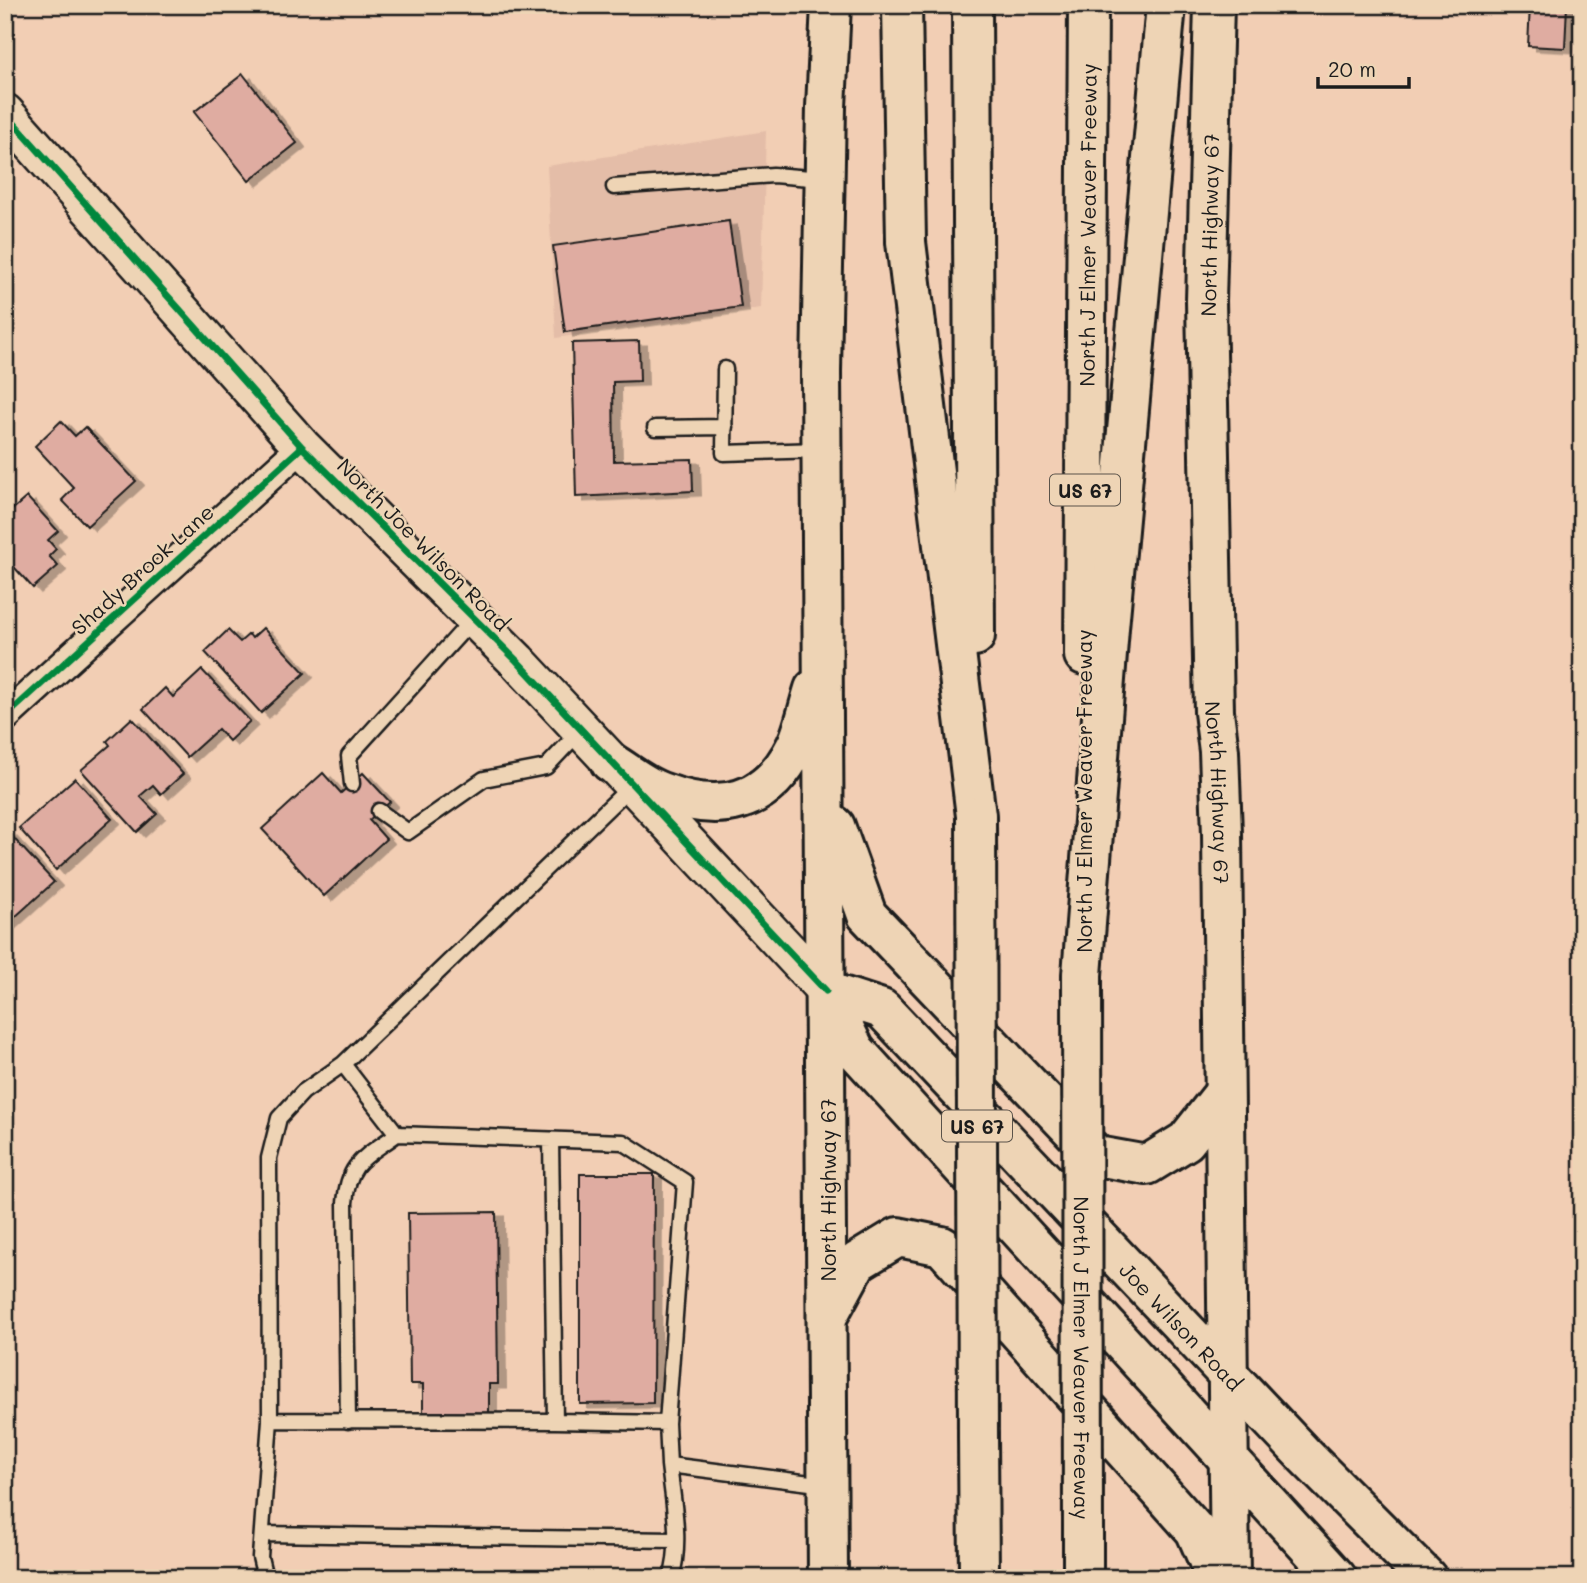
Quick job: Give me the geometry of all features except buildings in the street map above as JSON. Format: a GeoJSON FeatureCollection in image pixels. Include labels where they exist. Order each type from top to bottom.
{"type":"FeatureCollection","features":[{"type":"Feature","properties":{"kind":"main road","name":"North Highway 67"},"geometry":{"type":"LineString","coordinates":[[828,1578],[822,450],[825,179],[831,5]]}},
{"type":"Feature","properties":{"kind":"main road"},"geometry":{"type":"LineString","coordinates":[[902,5],[906,242],[976,816]]}},
{"type":"Feature","properties":{"kind":"main road","name":"US 67"},"geometry":{"type":"LineString","coordinates":[[972,5],[979,1578]]}},
{"type":"Feature","properties":{"kind":"main road","name":"North J Elmer Weaver Freeway"},"geometry":{"type":"LineString","coordinates":[[1083,1578],[1082,975],[1088,5]]}},
{"type":"Feature","properties":{"kind":"main road"},"geometry":{"type":"LineString","coordinates":[[1082,975],[1109,628],[1166,5]]}},
{"type":"Feature","properties":{"kind":"main road","name":"North Highway 67"},"geometry":{"type":"LineString","coordinates":[[1214,5],[1206,301],[1214,712],[1220,751],[1222,834],[1230,1578]]}},
{"type":"Feature","properties":{"kind":"main road"},"geometry":{"type":"LineString","coordinates":[[621,773],[659,792],[702,803],[734,802],[758,794],[778,774],[796,745],[824,657]]}},
{"type":"Feature","properties":{"kind":"main road"},"geometry":{"type":"LineString","coordinates":[[825,797],[867,915],[1097,1156],[1147,1165],[1186,1141],[1224,1093]]}},
{"type":"Feature","properties":{"kind":"main road"},"geometry":{"type":"LineString","coordinates":[[825,991],[855,1050],[1337,1578]]}},
{"type":"Feature","properties":{"kind":"main road","name":"Joe Wilson Road"},"geometry":{"type":"LineString","coordinates":[[825,991],[883,1009],[1305,1457],[1427,1578]]}},
{"type":"Feature","properties":{"kind":"main road"},"geometry":{"type":"LineString","coordinates":[[828,1315],[858,1262],[898,1237],[942,1246],[1195,1530],[1216,1578]]}},
{"type":"Feature","properties":{"kind":"street","name":"North Joe Wilson Road"},"geometry":{"type":"LineString","coordinates":[[11,131],[302,447],[474,618],[825,991]]}},
{"type":"Feature","properties":{"kind":"street","name":"Shady Brook Lane"},"geometry":{"type":"LineString","coordinates":[[5,718],[302,447]]}},
{"type":"Feature","properties":{"kind":"lane"},"geometry":{"type":"LineString","coordinates":[[614,187],[773,175],[825,179]]}},
{"type":"Feature","properties":{"kind":"lane"},"geometry":{"type":"LineString","coordinates":[[725,369],[724,453],[822,450]]}},
{"type":"Feature","properties":{"kind":"lane"},"geometry":{"type":"LineString","coordinates":[[655,428],[725,427]]}},
{"type":"Feature","properties":{"kind":"lane"},"geometry":{"type":"LineString","coordinates":[[352,784],[349,756],[474,618]]}},
{"type":"Feature","properties":{"kind":"lane"},"geometry":{"type":"LineString","coordinates":[[379,811],[408,832],[484,779],[547,767],[581,730]]}},
{"type":"Feature","properties":{"kind":"lane"},"geometry":{"type":"LineString","coordinates":[[265,1578],[260,1557],[270,1420],[269,1158],[279,1118],[303,1092],[343,1065],[621,773]]}},
{"type":"Feature","properties":{"kind":"lane"},"geometry":{"type":"LineString","coordinates":[[343,1065],[397,1134]]}},
{"type":"Feature","properties":{"kind":"lane"},"geometry":{"type":"LineString","coordinates":[[348,1420],[345,1203],[346,1182],[358,1163],[397,1134],[623,1142],[685,1182],[667,1423],[675,1540],[675,1566],[671,1578]]}},
{"type":"Feature","properties":{"kind":"lane"},"geometry":{"type":"LineString","coordinates":[[551,1140],[555,1421]]}},
{"type":"Feature","properties":{"kind":"lane"},"geometry":{"type":"LineString","coordinates":[[270,1420],[667,1423]]}},
{"type":"Feature","properties":{"kind":"lane"},"geometry":{"type":"LineString","coordinates":[[668,1465],[828,1485]]}},
{"type":"Feature","properties":{"kind":"lane"},"geometry":{"type":"LineString","coordinates":[[262,1534],[675,1540]]}},
{"type":"Feature","properties":{"kind":"shaded area"},"geometry":{"type":"Polygon","coordinates":[[[766,131],[761,308],[556,338],[547,166],[766,131]]]}},
{"type":"Feature","properties":{"kind":"cycle path"},"geometry":{"type":"LineString","coordinates":[[5,113],[302,447],[517,661],[826,991]]}},
{"type":"Feature","properties":{"kind":"cycle path"},"geometry":{"type":"LineString","coordinates":[[5,717],[302,447]]}}]}
